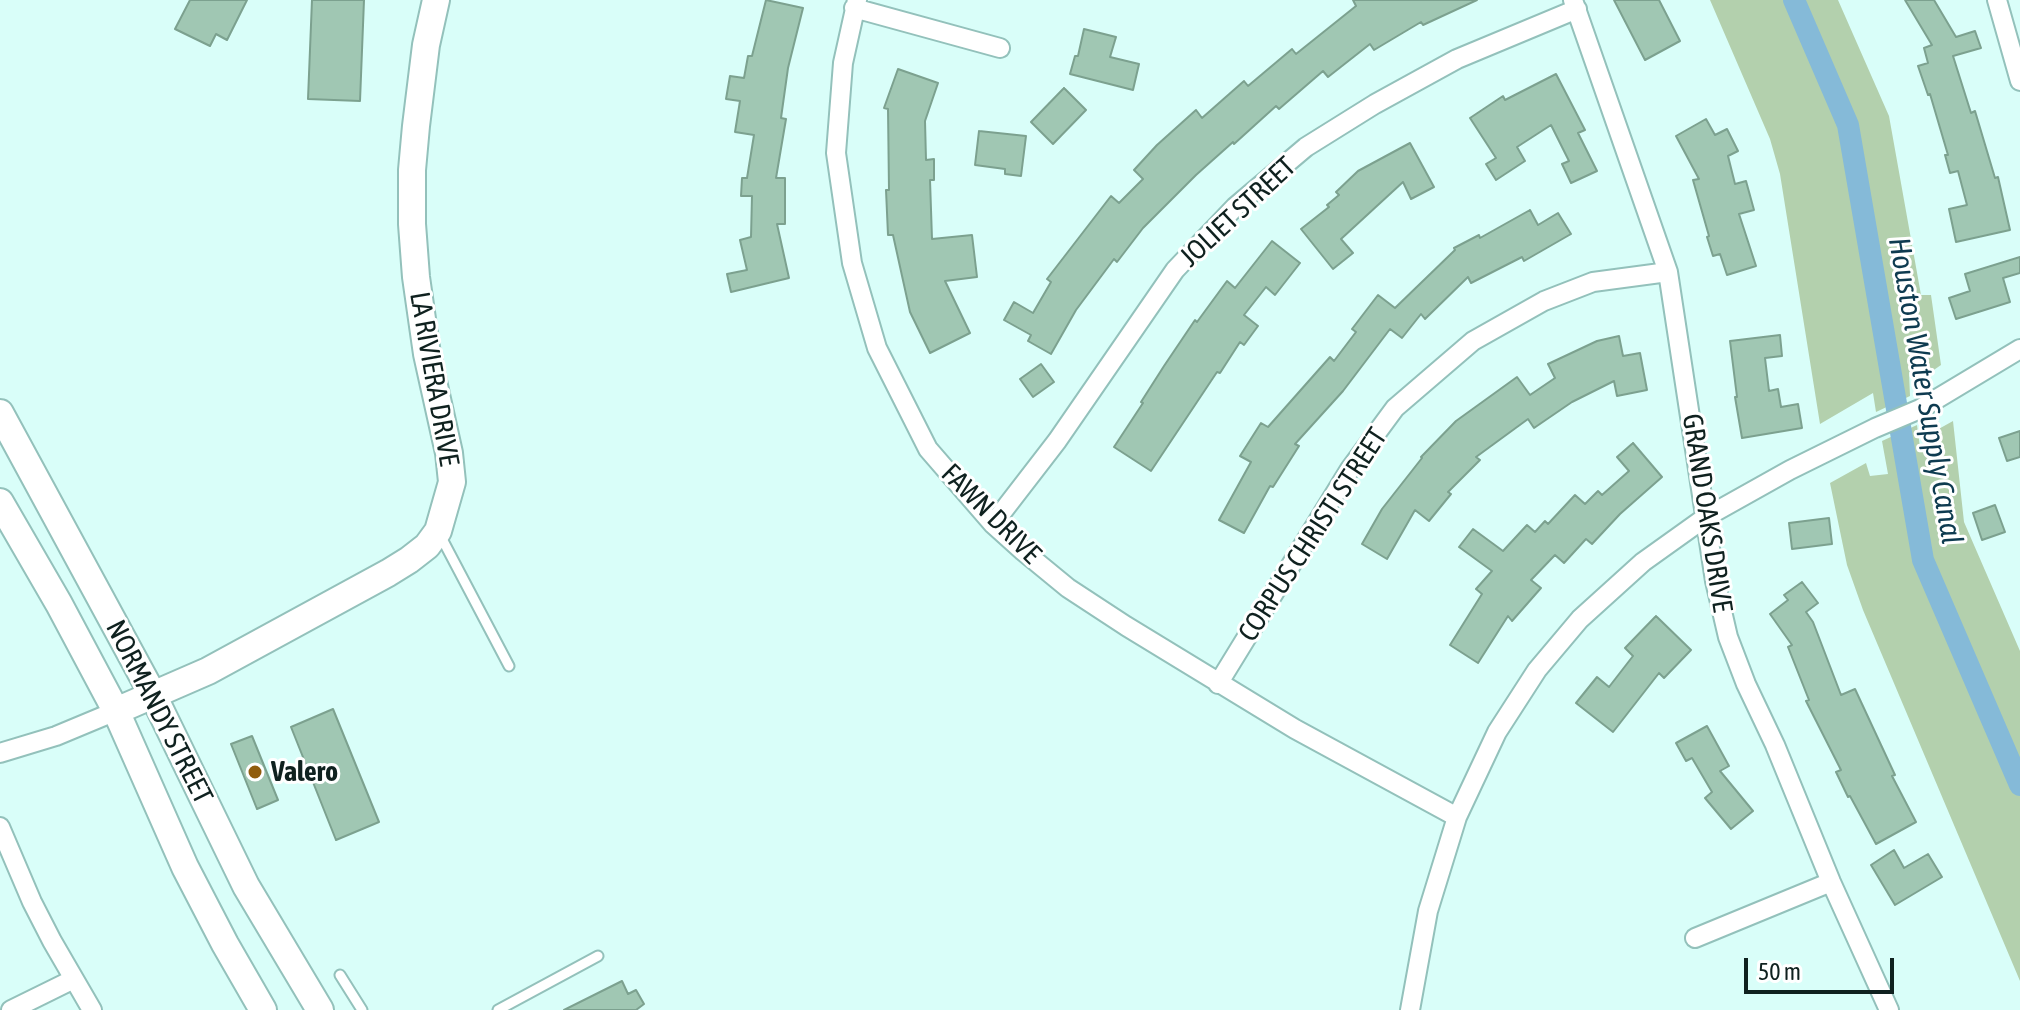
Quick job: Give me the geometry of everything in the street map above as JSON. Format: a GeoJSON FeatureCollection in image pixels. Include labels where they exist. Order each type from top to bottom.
{"type":"FeatureCollection","features":[{"type":"Feature","properties":{"kind":"main road","name":"LA RIVIERA DRIVE"},"geometry":{"type":"LineString","coordinates":[[116,711],[208,671],[388,573],[427,546],[438,531],[452,482],[449,453],[427,354],[412,224],[416,126],[426,45],[436,0]]}},
{"type":"Feature","properties":{"kind":"main road","name":"NORMANDY STREET"},"geometry":{"type":"LineString","coordinates":[[0,413],[153,695],[246,886],[320,1010]]}},
{"type":"Feature","properties":{"kind":"main road","name":"NORMANDY STREET"},"geometry":{"type":"LineString","coordinates":[[0,502],[116,711],[185,867],[263,1010]]}},
{"type":"Feature","properties":{"kind":"street"},"geometry":{"type":"LineString","coordinates":[[1997,0],[2020,81]]}},
{"type":"Feature","properties":{"kind":"street"},"geometry":{"type":"LineString","coordinates":[[856,4],[1000,48]]}},
{"type":"Feature","properties":{"kind":"street","name":"FAWN DRIVE"},"geometry":{"type":"LineString","coordinates":[[856,4],[843,63],[836,153],[852,263],[877,348],[928,449],[993,524],[1068,588],[1218,684],[1457,817]]}},
{"type":"Feature","properties":{"kind":"street","name":"JOLIET STREET"},"geometry":{"type":"LineString","coordinates":[[993,524],[1057,441],[1175,270],[1235,207],[1306,147],[1375,104],[1457,59],[1575,5]]}},
{"type":"Feature","properties":{"kind":"street","name":"GRAND OAKS DRIVE"},"geometry":{"type":"LineString","coordinates":[[1575,5],[1668,272],[1715,581],[1728,637],[1831,882],[1889,1010]]}},
{"type":"Feature","properties":{"kind":"street","name":"CORPUS CHRISTI STREET"},"geometry":{"type":"LineString","coordinates":[[1218,684],[1350,469],[1395,408],[1473,341],[1544,301],[1593,282],[1668,272]]}},
{"type":"Feature","properties":{"kind":"street"},"geometry":{"type":"LineString","coordinates":[[1410,1010],[1428,911],[1457,817],[1497,732],[1537,670],[1580,619],[1643,562],[1706,517],[1790,470],[1920,409],[2020,349]]}},
{"type":"Feature","properties":{"kind":"street"},"geometry":{"type":"LineString","coordinates":[[0,753],[56,736],[116,711]]}},
{"type":"Feature","properties":{"kind":"street"},"geometry":{"type":"LineString","coordinates":[[0,827],[32,902],[92,1010]]}},
{"type":"Feature","properties":{"kind":"street"},"geometry":{"type":"LineString","coordinates":[[1695,938],[1831,882]]}},
{"type":"Feature","properties":{"kind":"street"},"geometry":{"type":"LineString","coordinates":[[11,1010],[74,979]]}},
{"type":"Feature","properties":{"kind":"lane"},"geometry":{"type":"LineString","coordinates":[[438,531],[509,666]]}},
{"type":"Feature","properties":{"kind":"lane"},"geometry":{"type":"LineString","coordinates":[[505,1008],[598,956]]}},
{"type":"Feature","properties":{"kind":"lane"},"geometry":{"type":"LineString","coordinates":[[340,975],[362,1010]]}},
{"type":"Feature","properties":{"kind":"green space"},"geometry":{"type":"Polygon","coordinates":[[[1710,0],[1838,0],[1889,116],[1921,295],[1931,295],[1941,365],[1928,374],[1923,366],[1909,372],[1910,396],[1876,412],[1873,393],[1820,424],[1780,174],[1770,139],[1710,0]]]}},
{"type":"Feature","properties":{"kind":"green space"},"geometry":{"type":"Polygon","coordinates":[[[1953,421],[1964,522],[2020,651],[2020,981],[1863,610],[1847,565],[1830,483],[1866,463],[1870,476],[1888,474],[1882,441],[1917,425],[1920,447],[1938,445],[1935,431],[1953,421]]]}},
{"type":"Feature","properties":{"kind":"building"},"geometry":{"type":"Polygon","coordinates":[[[190,0],[247,0],[227,40],[216,34],[210,46],[175,29],[190,0]]]}},
{"type":"Feature","properties":{"kind":"building"},"geometry":{"type":"Polygon","coordinates":[[[312,0],[364,0],[360,101],[308,99],[312,0]]]}},
{"type":"Feature","properties":{"kind":"building"},"geometry":{"type":"Polygon","coordinates":[[[766,0],[803,8],[788,68],[781,118],[786,119],[776,178],[785,178],[785,224],[777,224],[789,278],[731,292],[727,274],[747,270],[740,240],[751,237],[752,196],[741,196],[742,178],[747,178],[754,135],[735,132],[740,101],[726,99],[730,76],[744,78],[766,0]]]}},
{"type":"Feature","properties":{"kind":"building"},"geometry":{"type":"Polygon","coordinates":[[[1353,0],[1477,0],[1423,25],[1421,22],[1374,50],[1370,44],[1328,77],[1323,71],[1279,109],[1276,106],[1196,175],[1143,228],[1117,262],[1114,259],[1076,310],[1051,354],[1028,341],[1031,335],[1004,320],[1014,302],[1033,313],[1051,282],[1047,279],[1111,196],[1119,203],[1143,179],[1134,170],[1157,145],[1196,110],[1202,118],[1244,81],[1248,86],[1292,49],[1296,54],[1356,6],[1353,0]]]}},
{"type":"Feature","properties":{"kind":"building"},"geometry":{"type":"Polygon","coordinates":[[[1614,0],[1659,0],[1680,41],[1645,60],[1614,0]]]}},
{"type":"Feature","properties":{"kind":"building"},"geometry":{"type":"Polygon","coordinates":[[[1905,0],[1934,0],[1956,37],[1975,31],[1981,48],[1953,56],[1971,113],[1975,111],[1995,178],[1998,177],[2010,230],[1956,242],[1949,209],[1967,205],[1958,171],[1950,173],[1945,155],[1948,155],[1930,94],[1918,66],[1928,63],[1924,48],[1932,45],[1905,0]]]}},
{"type":"Feature","properties":{"kind":"building"},"geometry":{"type":"Polygon","coordinates":[[[1084,29],[1116,37],[1110,57],[1139,64],[1133,90],[1070,74],[1084,29]]]}},
{"type":"Feature","properties":{"kind":"building"},"geometry":{"type":"Polygon","coordinates":[[[898,69],[938,83],[925,121],[926,160],[934,159],[934,180],[930,180],[932,239],[972,235],[977,277],[945,281],[970,333],[930,353],[910,312],[893,235],[888,235],[888,109],[884,108],[898,69]]]}},
{"type":"Feature","properties":{"kind":"building"},"geometry":{"type":"Polygon","coordinates":[[[1556,74],[1585,130],[1578,133],[1597,171],[1571,183],[1562,164],[1569,161],[1551,125],[1517,147],[1525,161],[1496,180],[1486,164],[1496,158],[1470,118],[1503,96],[1505,100],[1556,74]]]}},
{"type":"Feature","properties":{"kind":"building"},"geometry":{"type":"Polygon","coordinates":[[[1064,88],[1086,110],[1053,144],[1031,122],[1064,88]]]}},
{"type":"Feature","properties":{"kind":"building"},"geometry":{"type":"Polygon","coordinates":[[[1706,119],[1715,135],[1727,129],[1738,151],[1728,156],[1735,184],[1746,181],[1754,210],[1739,214],[1756,266],[1727,275],[1720,254],[1713,256],[1707,237],[1693,180],[1699,179],[1676,136],[1706,119]]]}},
{"type":"Feature","properties":{"kind":"building"},"geometry":{"type":"Polygon","coordinates":[[[979,131],[1026,136],[1021,176],[1005,174],[1005,169],[975,165],[979,131]]]}},
{"type":"Feature","properties":{"kind":"building"},"geometry":{"type":"Polygon","coordinates":[[[1410,143],[1434,187],[1411,199],[1403,182],[1341,239],[1353,253],[1333,269],[1301,229],[1329,207],[1327,205],[1339,195],[1336,192],[1358,171],[1410,143]]]}},
{"type":"Feature","properties":{"kind":"building"},"geometry":{"type":"Polygon","coordinates":[[[1530,210],[1538,225],[1558,213],[1571,234],[1524,261],[1522,257],[1471,283],[1468,277],[1425,319],[1421,314],[1402,338],[1390,329],[1343,391],[1295,444],[1299,446],[1273,487],[1270,486],[1244,533],[1219,520],[1251,462],[1240,456],[1261,423],[1268,427],[1330,357],[1334,361],[1356,332],[1352,329],[1378,295],[1395,308],[1454,248],[1479,235],[1480,238],[1530,210]]]}},
{"type":"Feature","properties":{"kind":"building"},"geometry":{"type":"Polygon","coordinates":[[[1272,241],[1300,263],[1275,295],[1266,287],[1244,315],[1258,326],[1244,345],[1240,342],[1220,373],[1217,372],[1151,471],[1114,447],[1195,320],[1197,322],[1227,281],[1235,288],[1272,241]]]}},
{"type":"Feature","properties":{"kind":"building"},"geometry":{"type":"Polygon","coordinates":[[[2020,257],[2020,273],[2003,278],[2010,302],[1956,319],[1949,298],[1970,291],[1965,274],[2020,257]]]}},
{"type":"Feature","properties":{"kind":"building"},"geometry":{"type":"Polygon","coordinates":[[[1780,335],[1782,356],[1765,358],[1769,391],[1778,389],[1781,407],[1798,404],[1802,428],[1742,438],[1730,341],[1780,335]]]}},
{"type":"Feature","properties":{"kind":"building"},"geometry":{"type":"Polygon","coordinates":[[[1619,336],[1623,356],[1640,353],[1647,390],[1617,396],[1614,381],[1572,402],[1534,428],[1528,419],[1476,457],[1480,460],[1448,492],[1451,494],[1429,521],[1415,510],[1387,559],[1362,544],[1382,509],[1421,457],[1456,421],[1517,377],[1530,395],[1555,378],[1548,364],[1597,341],[1619,336]]]}},
{"type":"Feature","properties":{"kind":"building"},"geometry":{"type":"Polygon","coordinates":[[[1041,364],[1054,382],[1033,397],[1020,379],[1041,364]]]}},
{"type":"Feature","properties":{"kind":"building"},"geometry":{"type":"Polygon","coordinates":[[[2020,431],[2020,457],[2007,461],[1999,438],[2020,431]]]}},
{"type":"Feature","properties":{"kind":"building"},"geometry":{"type":"Polygon","coordinates":[[[1633,443],[1662,477],[1592,544],[1586,539],[1564,563],[1555,555],[1531,580],[1541,588],[1512,621],[1508,616],[1478,663],[1450,645],[1482,594],[1476,589],[1492,571],[1459,547],[1473,529],[1503,551],[1527,525],[1535,532],[1545,521],[1548,524],[1575,495],[1585,504],[1598,491],[1602,495],[1629,471],[1617,457],[1633,443]]]}},
{"type":"Feature","properties":{"kind":"building"},"geometry":{"type":"Polygon","coordinates":[[[1995,505],[2005,532],[1982,540],[1973,513],[1995,505]]]}},
{"type":"Feature","properties":{"kind":"building"},"geometry":{"type":"Polygon","coordinates":[[[1829,518],[1832,544],[1792,549],[1789,523],[1829,518]]]}},
{"type":"Feature","properties":{"kind":"building"},"geometry":{"type":"Polygon","coordinates":[[[1802,582],[1818,603],[1806,612],[1813,622],[1841,695],[1855,689],[1895,775],[1892,776],[1916,822],[1876,844],[1848,797],[1836,772],[1841,770],[1806,701],[1809,700],[1788,647],[1792,645],[1770,614],[1788,600],[1784,595],[1802,582]]]}},
{"type":"Feature","properties":{"kind":"building"},"geometry":{"type":"Polygon","coordinates":[[[1656,616],[1691,650],[1664,678],[1659,673],[1613,732],[1576,703],[1597,677],[1609,687],[1633,656],[1625,648],[1656,616]]]}},
{"type":"Feature","properties":{"kind":"building"},"geometry":{"type":"Polygon","coordinates":[[[333,709],[379,822],[336,840],[291,727],[333,709]]]}},
{"type":"Feature","properties":{"kind":"building"},"geometry":{"type":"Polygon","coordinates":[[[1707,726],[1729,766],[1720,771],[1753,811],[1731,829],[1705,798],[1712,792],[1692,758],[1686,761],[1676,743],[1707,726]]]}},
{"type":"Feature","properties":{"kind":"building","name":"Valero"},"geometry":{"type":"Polygon","coordinates":[[[252,736],[278,800],[257,809],[231,744],[252,736]]]}},
{"type":"Feature","properties":{"kind":"building"},"geometry":{"type":"Polygon","coordinates":[[[1894,850],[1904,868],[1928,854],[1942,877],[1895,905],[1871,865],[1894,850]]]}},
{"type":"Feature","properties":{"kind":"building"},"geometry":{"type":"Polygon","coordinates":[[[622,981],[628,994],[636,990],[644,1004],[636,1010],[564,1010],[622,981]]]}},
{"type":"Feature","properties":{"kind":"waterway","name":"Houston Water Supply Canal"},"geometry":{"type":"LineString","coordinates":[[1794,0],[1848,125],[1923,560],[2020,785]]}},
{"type":"Feature","properties":{"kind":"place","name":"Valero"},"geometry":{"type":"Point","coordinates":[255,772]}}]}
